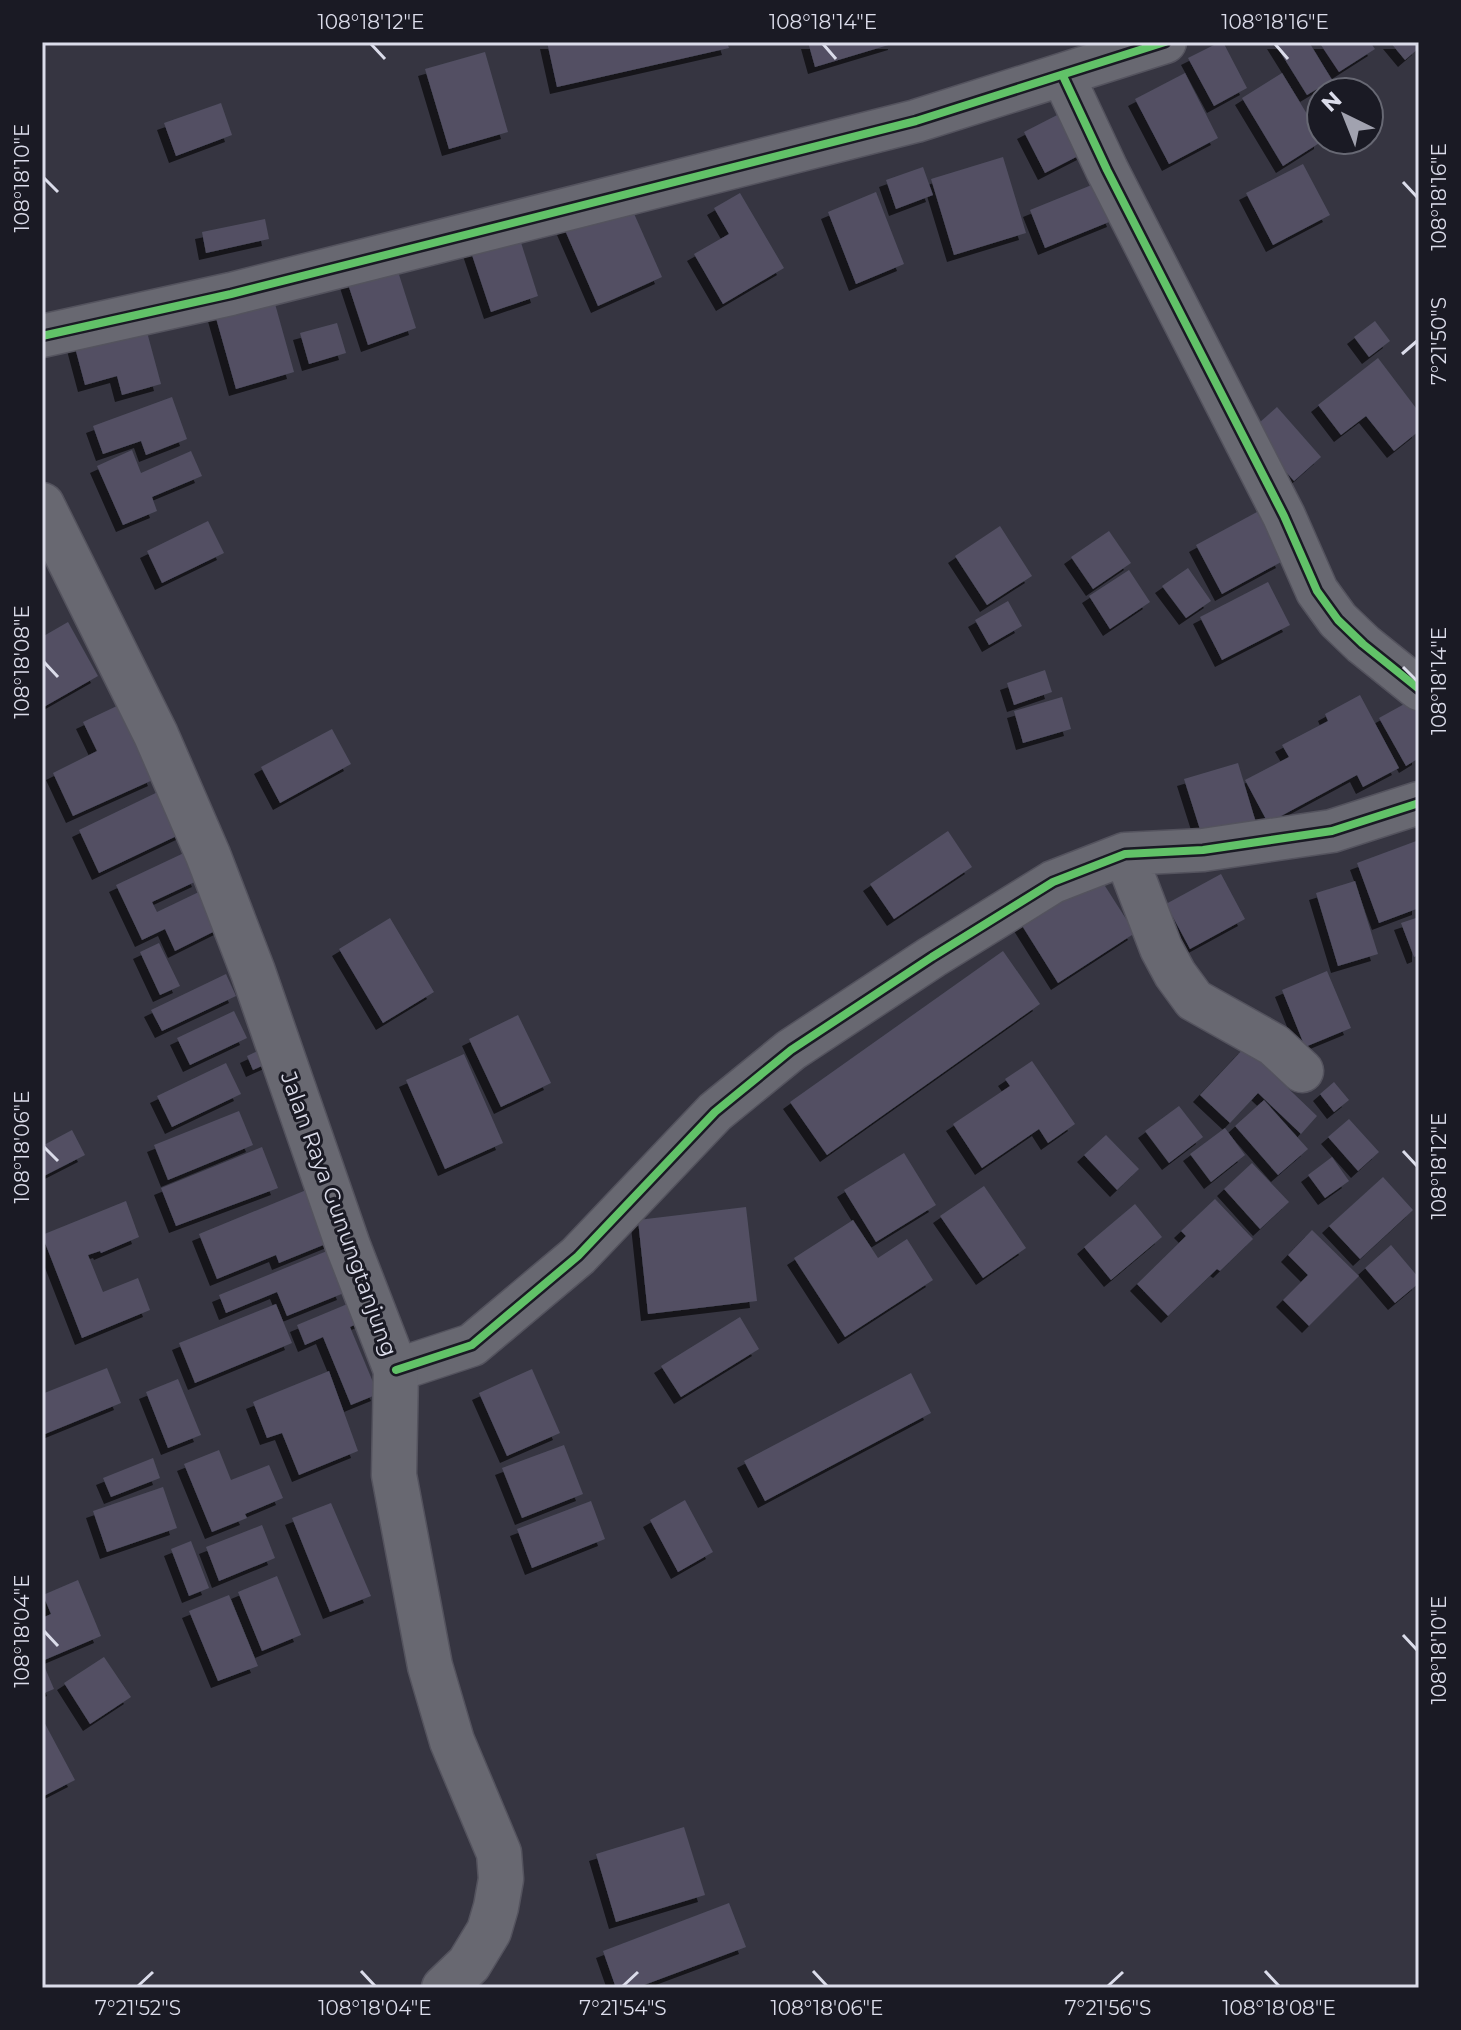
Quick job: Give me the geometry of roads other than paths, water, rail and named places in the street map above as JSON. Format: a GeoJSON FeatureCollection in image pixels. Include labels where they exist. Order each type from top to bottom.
{"type":"FeatureCollection","features":[{"type":"Feature","properties":{"kind":"main road","name":"Jalan Raya Gunungtanjung"},"geometry":{"type":"LineString","coordinates":[[42,505],[156,735],[208,855],[253,972],[348,1246],[396,1370],[394,1475],[430,1666],[452,1741],[499,1853],[501,1879],[489,1931],[469,1964],[444,1988]]}},
{"type":"Feature","properties":{"kind":"street"},"geometry":{"type":"LineString","coordinates":[[42,336],[231,294],[916,121],[1063,76],[1149,45]]}},
{"type":"Feature","properties":{"kind":"street"},"geometry":{"type":"LineString","coordinates":[[1063,76],[1107,170],[1278,503],[1317,591],[1338,620],[1419,689]]}},
{"type":"Feature","properties":{"kind":"street"},"geometry":{"type":"LineString","coordinates":[[396,1370],[472,1345],[578,1256],[715,1112],[791,1050],[1053,882],[1125,854],[1203,850],[1332,831],[1419,803]]}},
{"type":"Feature","properties":{"kind":"street"},"geometry":{"type":"LineString","coordinates":[[1125,854],[1161,948],[1194,1000],[1274,1045],[1302,1071]]}}]}
